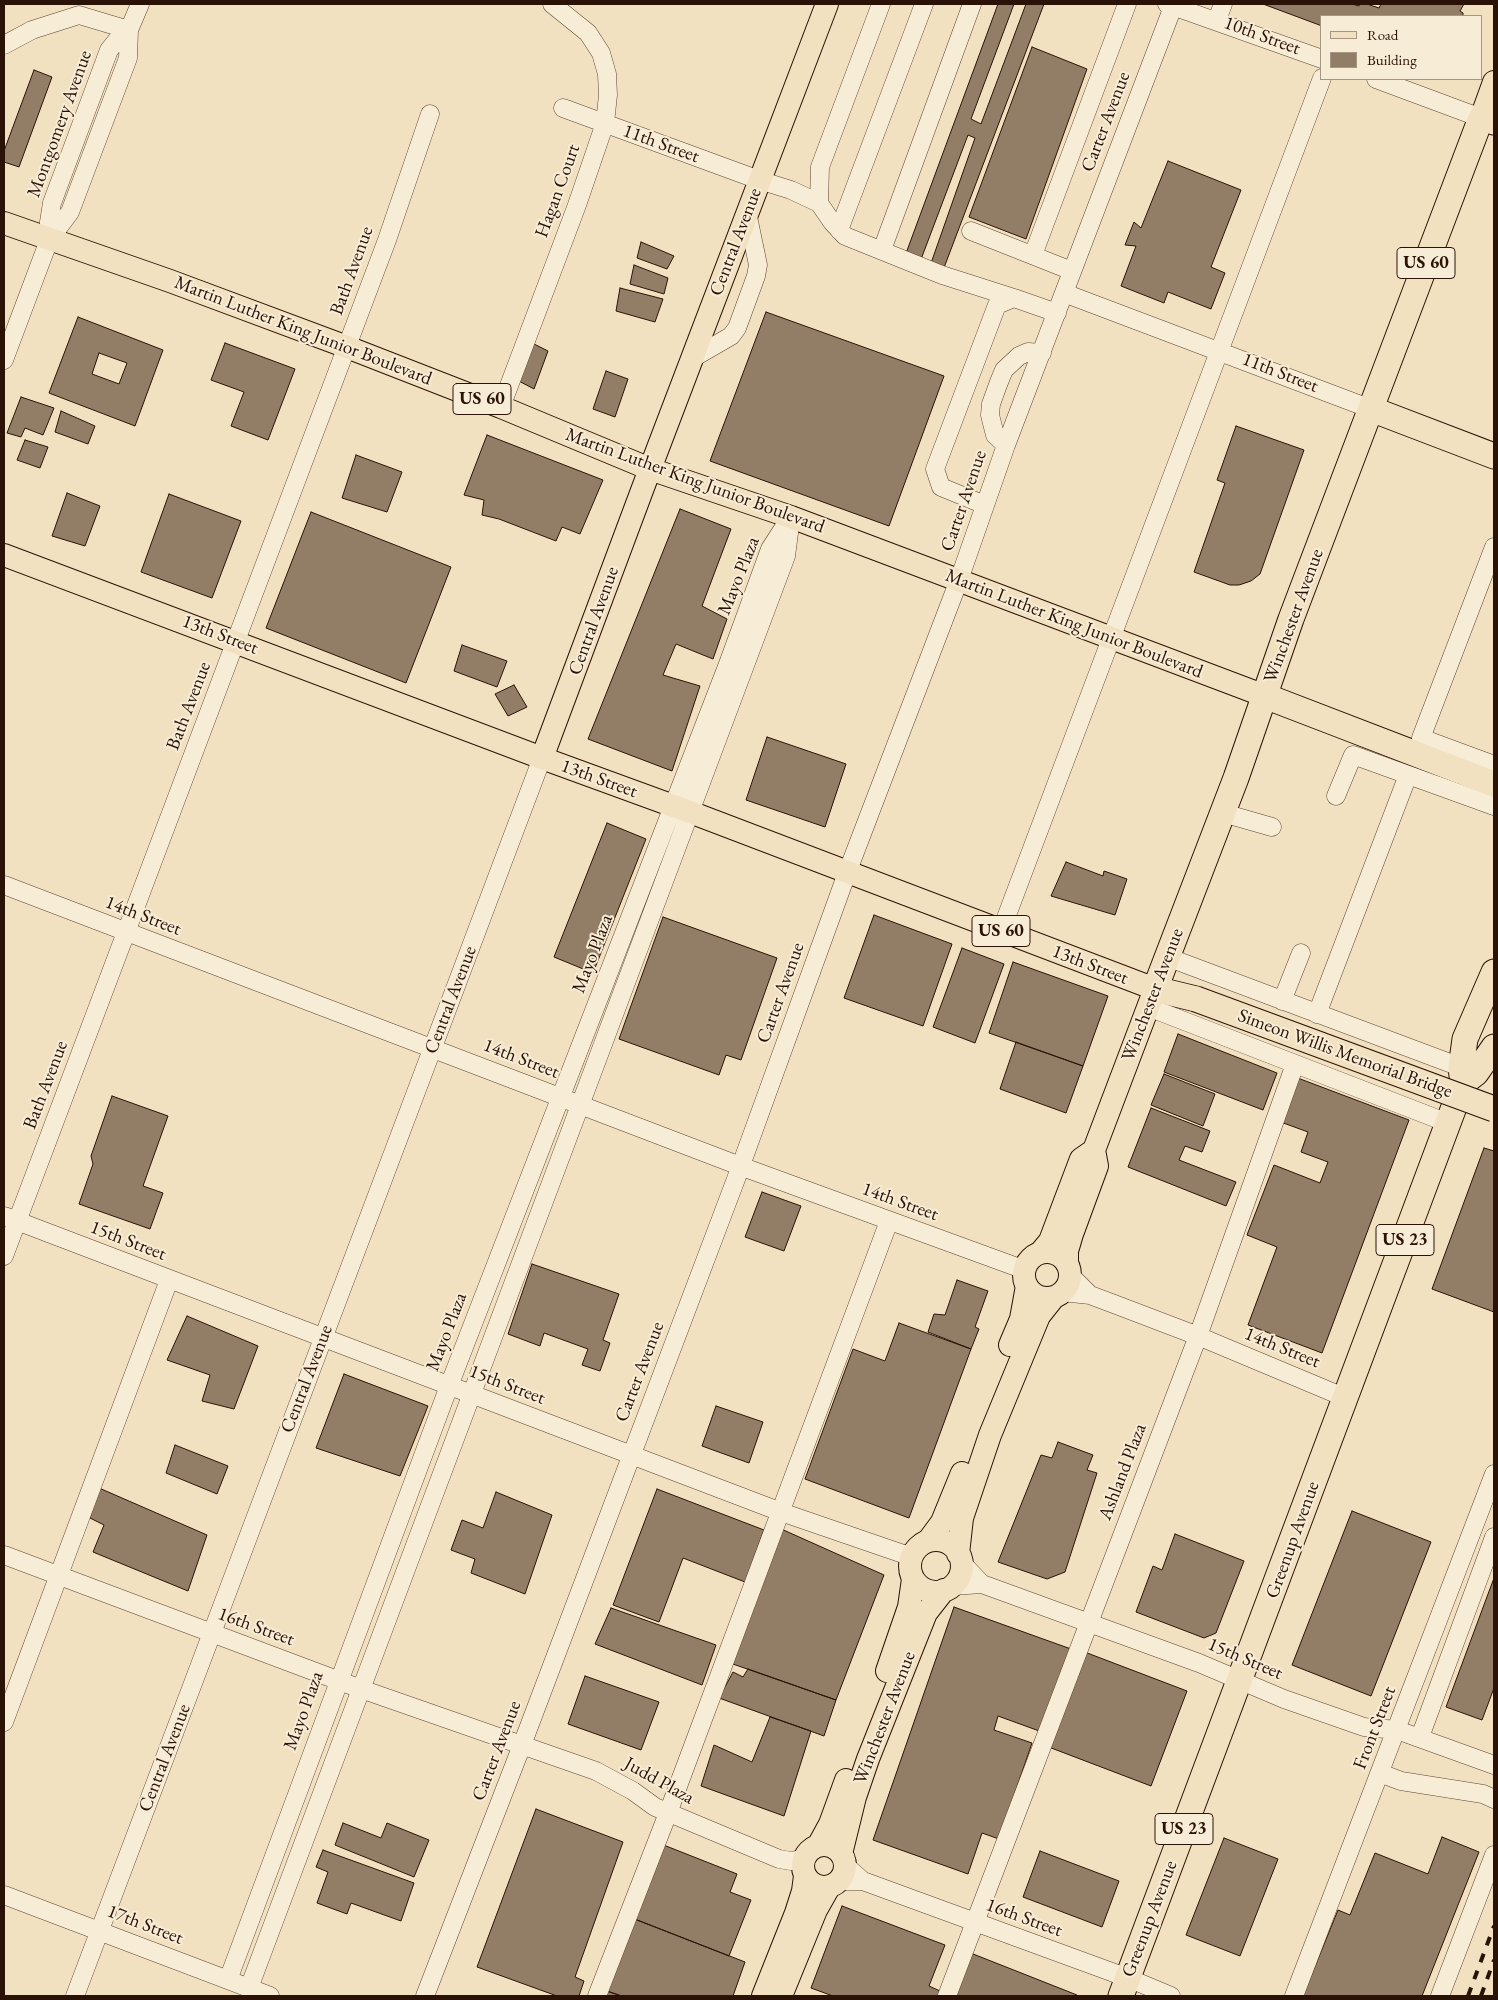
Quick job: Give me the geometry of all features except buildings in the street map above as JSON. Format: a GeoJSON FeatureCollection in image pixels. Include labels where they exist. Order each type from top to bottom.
{"type":"FeatureCollection","features":[{"type":"Feature","properties":{"kind":"highway","name":"Winchester Avenue"},"geometry":{"type":"LineString","coordinates":[[1151,998],[1223,813],[1295,610],[1371,409],[1488,120]]}},
{"type":"Feature","properties":{"kind":"highway","name":"11th Street"},"geometry":{"type":"LineString","coordinates":[[1371,409],[1494,456]]}},
{"type":"Feature","properties":{"kind":"highway","name":"Martin Luther King Junior Boulevard"},"geometry":{"type":"LineString","coordinates":[[1265,696],[1494,784]]}},
{"type":"Feature","properties":{"kind":"highway","name":"Greenup Avenue"},"geometry":{"type":"LineString","coordinates":[[1467,1074],[1465,1039],[1494,972]]}},
{"type":"Feature","properties":{"kind":"highway","name":"13th Street"},"geometry":{"type":"LineString","coordinates":[[1151,998],[1196,999]]}},
{"type":"Feature","properties":{"kind":"highway","name":"Simeon Willis Memorial Bridge"},"geometry":{"type":"LineString","coordinates":[[1196,999],[1494,1109]]}},
{"type":"Feature","properties":{"kind":"highway","name":"Greenup Avenue"},"geometry":{"type":"LineString","coordinates":[[1124,1987],[1241,1680],[1467,1074],[1494,1047]]}},
{"type":"Feature","properties":{"kind":"main road","name":"Central Avenue"},"geometry":{"type":"LineString","coordinates":[[542,758],[747,211],[827,4]]}},
{"type":"Feature","properties":{"kind":"main road","name":"Winchester Avenue"},"geometry":{"type":"LineString","coordinates":[[1488,120],[1494,82]]}},
{"type":"Feature","properties":{"kind":"main road","name":"Martin Luther King Junior Boulevard"},"geometry":{"type":"LineString","coordinates":[[4,223],[170,281],[346,347],[501,406],[650,469],[791,516],[1265,696]]}},
{"type":"Feature","properties":{"kind":"main road","name":"13th Street"},"geometry":{"type":"LineString","coordinates":[[4,555],[1001,931],[1151,998]]}},
{"type":"Feature","properties":{"kind":"main road","name":"Winchester Avenue"},"geometry":{"type":"LineString","coordinates":[[1064,1282],[1067,1252],[1072,1234],[1097,1166],[1094,1150],[1151,998]]}},
{"type":"Feature","properties":{"kind":"main road","name":"Winchester Avenue"},"geometry":{"type":"LineString","coordinates":[[1040,1253],[1050,1241],[1081,1159],[1094,1150]]}},
{"type":"Feature","properties":{"kind":"main road"},"geometry":{"type":"LineString","coordinates":[[928,1541],[942,1522],[1021,1319],[1028,1262],[1040,1253],[1056,1254],[1063,1258],[1064,1282],[1039,1316],[990,1434],[962,1518],[961,1571],[958,1579],[948,1588],[935,1592],[926,1590],[912,1568],[920,1545],[928,1541],[937,1540],[953,1546],[960,1558]]}},
{"type":"Feature","properties":{"kind":"main road"},"geometry":{"type":"LineString","coordinates":[[1026,1278],[1038,1296],[1064,1282]]}},
{"type":"Feature","properties":{"kind":"main road","name":"Winchester Avenue"},"geometry":{"type":"LineString","coordinates":[[762,1996],[796,1913],[803,1891],[809,1860],[830,1824],[909,1608],[912,1568]]}},
{"type":"Feature","properties":{"kind":"main road","name":"Winchester Avenue"},"geometry":{"type":"LineString","coordinates":[[781,1996],[816,1910],[839,1872],[853,1804],[868,1759],[926,1613],[948,1588]]}},
{"type":"Feature","properties":{"kind":"main road"},"geometry":{"type":"LineString","coordinates":[[832,1846],[839,1872],[817,1887],[810,1882],[809,1860],[832,1846]]}},
{"type":"Feature","properties":{"kind":"street","name":"Montgomery Avenue"},"geometry":{"type":"LineString","coordinates":[[4,360],[49,240],[70,212],[128,58],[129,30],[140,4]]}},
{"type":"Feature","properties":{"kind":"street","name":"Hagan Court"},"geometry":{"type":"LineString","coordinates":[[501,406],[577,205],[605,123],[608,95],[607,74],[601,53],[588,33],[552,4]]}},
{"type":"Feature","properties":{"kind":"street"},"geometry":{"type":"LineString","coordinates":[[880,4],[820,167],[819,203],[845,236],[942,274],[1057,313]]}},
{"type":"Feature","properties":{"kind":"street"},"geometry":{"type":"LineString","coordinates":[[839,230],[924,4]]}},
{"type":"Feature","properties":{"kind":"street"},"geometry":{"type":"LineString","coordinates":[[882,250],[972,4]]}},
{"type":"Feature","properties":{"kind":"street"},"geometry":{"type":"LineString","coordinates":[[1033,255],[1127,4]]}},
{"type":"Feature","properties":{"kind":"street","name":"10th Street"},"geometry":{"type":"LineString","coordinates":[[1172,4],[1220,12],[1320,57]]}},
{"type":"Feature","properties":{"kind":"street","name":"Carter Avenue"},"geometry":{"type":"LineString","coordinates":[[425,1996],[522,1745],[740,1166],[959,580],[1006,445],[1172,4]]}},
{"type":"Feature","properties":{"kind":"street"},"geometry":{"type":"LineString","coordinates":[[4,45],[32,30],[79,15],[129,30]]}},
{"type":"Feature","properties":{"kind":"street"},"geometry":{"type":"LineString","coordinates":[[1001,931],[1218,350],[1321,80]]}},
{"type":"Feature","properties":{"kind":"street"},"geometry":{"type":"LineString","coordinates":[[1379,80],[1488,120]]}},
{"type":"Feature","properties":{"kind":"street","name":"11th Street"},"geometry":{"type":"LineString","coordinates":[[563,108],[791,190],[819,203]]}},
{"type":"Feature","properties":{"kind":"street","name":"Bath Avenue"},"geometry":{"type":"LineString","coordinates":[[4,1256],[10,1218],[126,932],[387,240],[430,114]]}},
{"type":"Feature","properties":{"kind":"street"},"geometry":{"type":"LineString","coordinates":[[693,358],[731,336],[737,328],[756,276],[758,265],[747,211]]}},
{"type":"Feature","properties":{"kind":"street"},"geometry":{"type":"LineString","coordinates":[[971,231],[1072,271]]}},
{"type":"Feature","properties":{"kind":"street","name":"11th Street"},"geometry":{"type":"LineString","coordinates":[[1064,293],[1371,409]]}},
{"type":"Feature","properties":{"kind":"street"},"geometry":{"type":"LineString","coordinates":[[985,505],[941,487],[935,469],[997,305],[1014,298]]}},
{"type":"Feature","properties":{"kind":"street"},"geometry":{"type":"LineString","coordinates":[[1006,445],[995,434],[990,414],[991,404],[999,382],[1004,370],[1019,356],[1028,352],[1042,352]]}},
{"type":"Feature","properties":{"kind":"street","name":"Mayo Plaza"},"geometry":{"type":"LineString","coordinates":[[228,1980],[338,1680],[561,1096],[786,556],[791,516]]}},
{"type":"Feature","properties":{"kind":"street"},"geometry":{"type":"LineString","coordinates":[[1494,547],[1421,738],[1494,764]]}},
{"type":"Feature","properties":{"kind":"street"},"geometry":{"type":"LineString","coordinates":[[1336,796],[1353,755],[1494,806]]}},
{"type":"Feature","properties":{"kind":"street","name":"Central Avenue"},"geometry":{"type":"LineString","coordinates":[[75,1996],[542,758]]}},
{"type":"Feature","properties":{"kind":"street"},"geometry":{"type":"LineString","coordinates":[[1316,1014],[1408,774]]}},
{"type":"Feature","properties":{"kind":"street","name":"Mayo Plaza"},"geometry":{"type":"LineString","coordinates":[[249,1988],[580,1103],[681,809]]}},
{"type":"Feature","properties":{"kind":"street"},"geometry":{"type":"LineString","coordinates":[[1223,813],[1272,827]]}},
{"type":"Feature","properties":{"kind":"street","name":"14th Street"},"geometry":{"type":"LineString","coordinates":[[4,885],[889,1221],[1026,1278]]}},
{"type":"Feature","properties":{"kind":"street"},"geometry":{"type":"LineString","coordinates":[[1282,1001],[1301,953]]}},
{"type":"Feature","properties":{"kind":"street"},"geometry":{"type":"LineString","coordinates":[[1167,957],[1467,1074]]}},
{"type":"Feature","properties":{"kind":"street"},"geometry":{"type":"LineString","coordinates":[[1151,998],[1295,1064],[1448,1123]]}},
{"type":"Feature","properties":{"kind":"street","name":"Ashland Plaza"},"geometry":{"type":"LineString","coordinates":[[947,1996],[1087,1623],[1198,1336],[1295,1064]]}},
{"type":"Feature","properties":{"kind":"street","name":"15th Street"},"geometry":{"type":"LineString","coordinates":[[10,1218],[781,1512],[912,1568]]}},
{"type":"Feature","properties":{"kind":"street"},"geometry":{"type":"LineString","coordinates":[[597,1996],[668,1813],[889,1221]]}},
{"type":"Feature","properties":{"kind":"street"},"geometry":{"type":"LineString","coordinates":[[4,1722],[169,1280]]}},
{"type":"Feature","properties":{"kind":"street","name":"14th Street"},"geometry":{"type":"LineString","coordinates":[[1064,1282],[1090,1295],[1198,1336],[1346,1398]]}},
{"type":"Feature","properties":{"kind":"street","name":"Front Street"},"geometry":{"type":"LineString","coordinates":[[1294,1996],[1494,1474]]}},
{"type":"Feature","properties":{"kind":"street"},"geometry":{"type":"LineString","coordinates":[[1420,1738],[1494,1537]]}},
{"type":"Feature","properties":{"kind":"street","name":"16th Street"},"geometry":{"type":"LineString","coordinates":[[4,1555],[361,1689],[522,1745]]}},
{"type":"Feature","properties":{"kind":"street","name":"15th Street"},"geometry":{"type":"LineString","coordinates":[[960,1558],[982,1584]]}},
{"type":"Feature","properties":{"kind":"street","name":"15th Street"},"geometry":{"type":"LineString","coordinates":[[948,1588],[982,1584],[1199,1663],[1284,1698],[1364,1726],[1397,1730],[1493,1763]]}},
{"type":"Feature","properties":{"kind":"street","name":"Judd Plaza"},"geometry":{"type":"LineString","coordinates":[[522,1745],[596,1771],[655,1807],[779,1859],[790,1861],[809,1860]]}},
{"type":"Feature","properties":{"kind":"street"},"geometry":{"type":"LineString","coordinates":[[1380,1774],[1401,1781],[1483,1794],[1494,1799]]}},
{"type":"Feature","properties":{"kind":"street"},"geometry":{"type":"LineString","coordinates":[[1440,1996],[1494,1855]]}},
{"type":"Feature","properties":{"kind":"street","name":"16th Street"},"geometry":{"type":"LineString","coordinates":[[839,1872],[974,1923],[1124,1987],[1171,1996]]}},
{"type":"Feature","properties":{"kind":"street","name":"17th Street"},"geometry":{"type":"LineString","coordinates":[[4,1895],[270,1996]]}},
{"type":"Feature","properties":{"kind":"railway"},"geometry":{"type":"LineString","coordinates":[[1468,1996],[1494,1926]]}},
{"type":"Feature","properties":{"kind":"railway"},"geometry":{"type":"LineString","coordinates":[[1481,1996],[1494,1960]]}}]}
